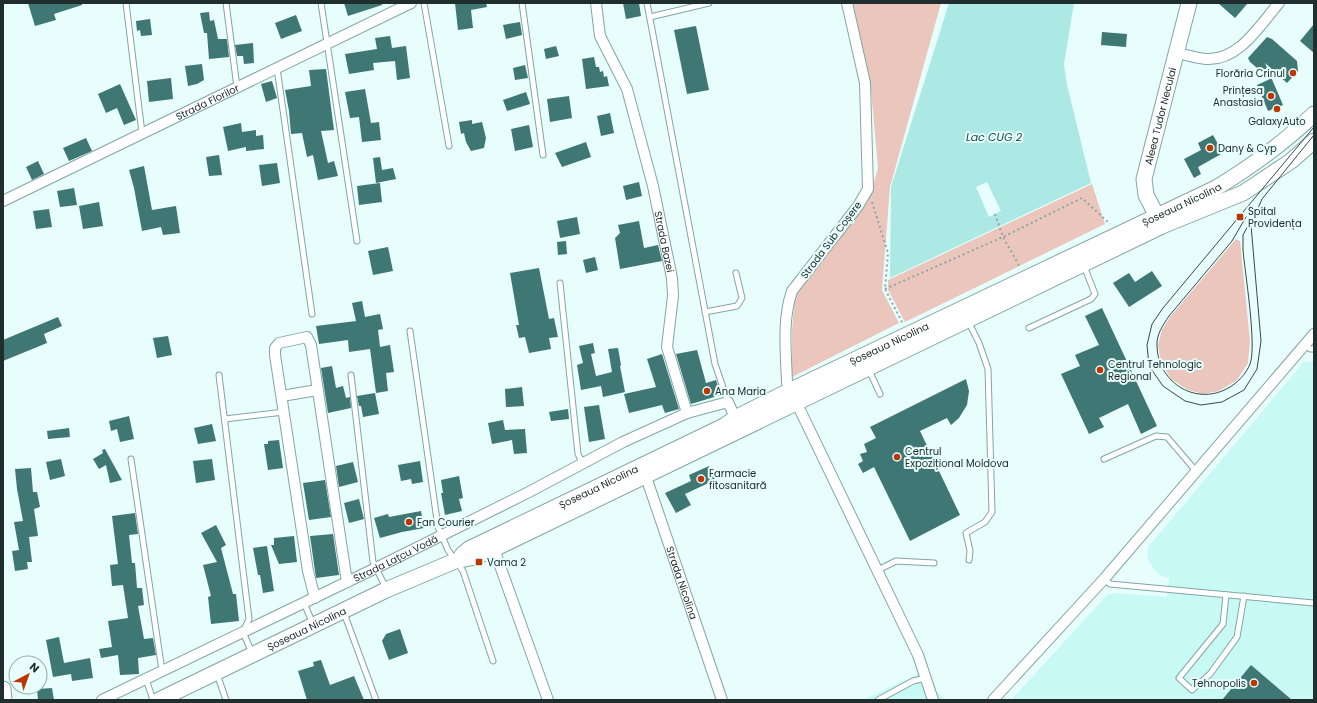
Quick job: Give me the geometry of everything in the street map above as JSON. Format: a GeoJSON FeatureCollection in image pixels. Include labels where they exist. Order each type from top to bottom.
{"type":"FeatureCollection","features":[{"type":"Feature","properties":{"kind":"main road","name":"Aleea Tudor Neculai"},"geometry":{"type":"LineString","coordinates":[[1160,222],[1146,195],[1144,179],[1175,52],[1189,3]]}},
{"type":"Feature","properties":{"kind":"main road","name":"Șoseaua Nicolina"},"geometry":{"type":"LineString","coordinates":[[1160,222],[1263,159],[1314,114]]}},
{"type":"Feature","properties":{"kind":"main road","name":"Șoseaua Nicolina"},"geometry":{"type":"LineString","coordinates":[[159,700],[313,624],[386,590],[456,560],[475,557],[494,548],[738,423],[1080,259],[1160,222],[1243,193],[1291,161],[1314,141]]}},
{"type":"Feature","properties":{"kind":"main road","name":"Șoseaua Nicolina"},"geometry":{"type":"LineString","coordinates":[[456,560],[469,548],[644,470]]}},
{"type":"Feature","properties":{"kind":"main road"},"geometry":{"type":"LineString","coordinates":[[3,689],[4,700]]}},
{"type":"Feature","properties":{"kind":"street","name":"Strada Florilor"},"geometry":{"type":"LineString","coordinates":[[3,201],[411,3]]}},
{"type":"Feature","properties":{"kind":"street","name":"Strada Bazei"},"geometry":{"type":"LineString","coordinates":[[596,3],[600,36],[627,89],[653,186],[672,278],[673,296],[667,347],[687,413]]}},
{"type":"Feature","properties":{"kind":"street"},"geometry":{"type":"LineString","coordinates":[[847,3],[865,83],[868,189]]}},
{"type":"Feature","properties":{"kind":"street"},"geometry":{"type":"LineString","coordinates":[[1175,52],[1206,59],[1225,57],[1246,41],[1279,3]]}},
{"type":"Feature","properties":{"kind":"street","name":"Strada Sub Coșere"},"geometry":{"type":"LineString","coordinates":[[868,189],[858,206],[792,291],[787,306],[787,383],[918,655],[933,700]]}},
{"type":"Feature","properties":{"kind":"street"},"geometry":{"type":"LineString","coordinates":[[993,700],[1104,578],[1310,346],[1314,334]]}},
{"type":"Feature","properties":{"kind":"street"},"geometry":{"type":"LineString","coordinates":[[315,598],[308,571],[275,355],[275,348],[279,343],[308,337],[311,346],[347,582]]}},
{"type":"Feature","properties":{"kind":"street"},"geometry":{"type":"LineString","coordinates":[[282,396],[317,390]]}},
{"type":"Feature","properties":{"kind":"street"},"geometry":{"type":"LineString","coordinates":[[687,413],[728,402],[738,423]]}},
{"type":"Feature","properties":{"kind":"street","name":"Strada Lațcu Vodă"},"geometry":{"type":"LineString","coordinates":[[102,700],[315,598],[583,464],[623,442],[687,413]]}},
{"type":"Feature","properties":{"kind":"street","name":"Strada Nicolina"},"geometry":{"type":"LineString","coordinates":[[644,470],[722,700]]}},
{"type":"Feature","properties":{"kind":"street"},"geometry":{"type":"LineString","coordinates":[[494,548],[548,700]]}},
{"type":"Feature","properties":{"kind":"lane"},"geometry":{"type":"LineString","coordinates":[[126,3],[142,133]]}},
{"type":"Feature","properties":{"kind":"lane"},"geometry":{"type":"LineString","coordinates":[[226,3],[237,87]]}},
{"type":"Feature","properties":{"kind":"lane"},"geometry":{"type":"LineString","coordinates":[[321,3],[357,241]]}},
{"type":"Feature","properties":{"kind":"lane"},"geometry":{"type":"LineString","coordinates":[[424,3],[449,146]]}},
{"type":"Feature","properties":{"kind":"lane"},"geometry":{"type":"LineString","coordinates":[[522,3],[543,155]]}},
{"type":"Feature","properties":{"kind":"lane"},"geometry":{"type":"LineString","coordinates":[[647,3],[715,364],[728,402]]}},
{"type":"Feature","properties":{"kind":"lane"},"geometry":{"type":"LineString","coordinates":[[650,17],[709,3]]}},
{"type":"Feature","properties":{"kind":"lane"},"geometry":{"type":"LineString","coordinates":[[277,68],[312,314]]}},
{"type":"Feature","properties":{"kind":"lane"},"geometry":{"type":"LineString","coordinates":[[1029,328],[1091,299],[1095,294],[1080,259]]}},
{"type":"Feature","properties":{"kind":"lane"},"geometry":{"type":"LineString","coordinates":[[705,312],[737,306],[742,298],[736,273]]}},
{"type":"Feature","properties":{"kind":"lane"},"geometry":{"type":"LineString","coordinates":[[560,283],[578,454],[583,464]]}},
{"type":"Feature","properties":{"kind":"lane"},"geometry":{"type":"LineString","coordinates":[[964,314],[979,343],[988,369],[992,512],[985,522],[966,533],[970,551],[970,560]]}},
{"type":"Feature","properties":{"kind":"lane"},"geometry":{"type":"LineString","coordinates":[[410,331],[437,519],[441,534],[463,571],[493,661]]}},
{"type":"Feature","properties":{"kind":"lane"},"geometry":{"type":"LineString","coordinates":[[865,362],[880,394]]}},
{"type":"Feature","properties":{"kind":"lane"},"geometry":{"type":"LineString","coordinates":[[219,375],[249,619],[243,632],[253,654]]}},
{"type":"Feature","properties":{"kind":"lane"},"geometry":{"type":"LineString","coordinates":[[351,375],[374,562],[386,590]]}},
{"type":"Feature","properties":{"kind":"lane"},"geometry":{"type":"LineString","coordinates":[[224,419],[284,412]]}},
{"type":"Feature","properties":{"kind":"lane"},"geometry":{"type":"LineString","coordinates":[[1104,459],[1156,436],[1167,437],[1197,472]]}},
{"type":"Feature","properties":{"kind":"lane"},"geometry":{"type":"LineString","coordinates":[[131,458],[162,671]]}},
{"type":"Feature","properties":{"kind":"lane"},"geometry":{"type":"LineString","coordinates":[[878,570],[896,561],[934,563]]}},
{"type":"Feature","properties":{"kind":"lane"},"geometry":{"type":"LineString","coordinates":[[1104,578],[1110,584],[1314,603]]}},
{"type":"Feature","properties":{"kind":"lane"},"geometry":{"type":"LineString","coordinates":[[1226,595],[1223,624],[1179,678],[1192,690],[1210,674],[1237,637],[1244,596]]}},
{"type":"Feature","properties":{"kind":"lane"},"geometry":{"type":"LineString","coordinates":[[304,603],[313,624]]}},
{"type":"Feature","properties":{"kind":"lane"},"geometry":{"type":"LineString","coordinates":[[343,610],[376,700]]}},
{"type":"Feature","properties":{"kind":"lane"},"geometry":{"type":"LineString","coordinates":[[216,672],[226,700]]}},
{"type":"Feature","properties":{"kind":"lane"},"geometry":{"type":"LineString","coordinates":[[878,700],[913,681],[926,678]]}},
{"type":"Feature","properties":{"kind":"lane"},"geometry":{"type":"LineString","coordinates":[[146,679],[154,700]]}},
{"type":"Feature","properties":{"kind":"path"},"geometry":{"type":"LineString","coordinates":[[868,189],[888,253],[885,289],[904,325]]}},
{"type":"Feature","properties":{"kind":"path"},"geometry":{"type":"LineString","coordinates":[[885,289],[1004,237],[1082,198],[1110,224]]}},
{"type":"Feature","properties":{"kind":"path"},"geometry":{"type":"LineString","coordinates":[[995,214],[1004,237],[1021,268]]}},
{"type":"Feature","properties":{"kind":"shaded area"},"geometry":{"type":"Polygon","coordinates":[[[853,3],[941,3],[890,187],[882,290],[899,323],[792,377],[792,330],[795,296],[871,193],[878,168],[871,90],[853,3]]]}},
{"type":"Feature","properties":{"kind":"shaded area"},"geometry":{"type":"Polygon","coordinates":[[[1092,184],[1105,224],[905,322],[888,290],[888,280],[1092,184]]]}},
{"type":"Feature","properties":{"kind":"shaded area"},"geometry":{"type":"Polygon","coordinates":[[[1236,239],[1240,241],[1250,341],[1248,363],[1237,380],[1219,391],[1203,394],[1188,390],[1171,379],[1161,362],[1158,345],[1162,330],[1170,317],[1236,239]]]}},
{"type":"Feature","properties":{"kind":"shaded area"},"geometry":{"type":"Polygon","coordinates":[[[1314,361],[1314,700],[1011,700],[1107,595],[1115,593],[1167,597],[1169,578],[1161,576],[1153,568],[1147,557],[1148,547],[1304,362],[1314,361]]]}},
{"type":"Feature","properties":{"kind":"shaded area"},"geometry":{"type":"Polygon","coordinates":[[[918,674],[946,700],[863,700],[918,674]]]}},
{"type":"Feature","properties":{"kind":"water","name":"Lac CUG 2"},"geometry":{"type":"Polygon","coordinates":[[[949,3],[1074,3],[1064,64],[1067,85],[1091,183],[890,278],[891,187],[949,3]]]}},
{"type":"Feature","properties":{"kind":"pier"},"geometry":{"type":"Polygon","coordinates":[[[987,182],[1001,211],[989,217],[976,187],[987,182]]]}},
{"type":"Feature","properties":{"kind":"building"},"geometry":{"type":"Polygon","coordinates":[[[28,3],[82,3],[82,5],[54,14],[56,20],[35,26],[28,3]]]}},
{"type":"Feature","properties":{"kind":"building"},"geometry":{"type":"Polygon","coordinates":[[[344,3],[382,3],[382,5],[348,16],[344,3]]]}},
{"type":"Feature","properties":{"kind":"building"},"geometry":{"type":"Polygon","coordinates":[[[455,3],[486,3],[487,7],[471,10],[473,28],[458,30],[455,3]]]}},
{"type":"Feature","properties":{"kind":"building"},"geometry":{"type":"Polygon","coordinates":[[[623,3],[639,3],[641,16],[626,19],[623,3]]]}},
{"type":"Feature","properties":{"kind":"building"},"geometry":{"type":"Polygon","coordinates":[[[1218,3],[1248,3],[1235,18],[1218,3]]]}},
{"type":"Feature","properties":{"kind":"building"},"geometry":{"type":"Polygon","coordinates":[[[209,12],[210,21],[214,20],[218,39],[227,39],[229,57],[209,59],[207,33],[204,33],[200,13],[209,12]]]}},
{"type":"Feature","properties":{"kind":"building"},"geometry":{"type":"Polygon","coordinates":[[[296,15],[302,31],[281,39],[275,23],[296,15]]]}},
{"type":"Feature","properties":{"kind":"building"},"geometry":{"type":"Polygon","coordinates":[[[150,19],[152,35],[141,36],[140,30],[137,31],[136,21],[150,19]]]}},
{"type":"Feature","properties":{"kind":"building"},"geometry":{"type":"Polygon","coordinates":[[[520,22],[522,35],[506,39],[503,25],[520,22]]]}},
{"type":"Feature","properties":{"kind":"building"},"geometry":{"type":"Polygon","coordinates":[[[1314,24],[1314,53],[1300,41],[1314,24]]]}},
{"type":"Feature","properties":{"kind":"building"},"geometry":{"type":"Polygon","coordinates":[[[696,26],[709,90],[687,94],[674,30],[696,26]]]}},
{"type":"Feature","properties":{"kind":"building"},"geometry":{"type":"Polygon","coordinates":[[[1102,32],[1127,34],[1126,47],[1101,45],[1102,32]]]}},
{"type":"Feature","properties":{"kind":"building"},"geometry":{"type":"Polygon","coordinates":[[[390,36],[392,48],[406,46],[410,78],[397,80],[395,61],[373,63],[374,70],[349,74],[345,54],[377,49],[375,38],[390,36]]]}},
{"type":"Feature","properties":{"kind":"building"},"geometry":{"type":"Polygon","coordinates":[[[1267,37],[1272,39],[1297,61],[1298,71],[1287,83],[1265,63],[1283,105],[1268,111],[1257,85],[1270,79],[1250,62],[1248,58],[1267,37]]]}},
{"type":"Feature","properties":{"kind":"building"},"geometry":{"type":"Polygon","coordinates":[[[253,43],[254,63],[244,64],[243,56],[237,56],[235,45],[253,43]]]}},
{"type":"Feature","properties":{"kind":"building"},"geometry":{"type":"Polygon","coordinates":[[[556,46],[559,56],[546,59],[544,49],[556,46]]]}},
{"type":"Feature","properties":{"kind":"building"},"geometry":{"type":"Polygon","coordinates":[[[594,57],[596,67],[599,67],[600,72],[603,71],[604,77],[607,76],[609,86],[586,89],[582,59],[594,57]]]}},
{"type":"Feature","properties":{"kind":"building"},"geometry":{"type":"Polygon","coordinates":[[[202,64],[204,80],[197,84],[188,86],[185,66],[202,64]]]}},
{"type":"Feature","properties":{"kind":"building"},"geometry":{"type":"Polygon","coordinates":[[[525,65],[528,78],[515,80],[513,68],[525,65]]]}},
{"type":"Feature","properties":{"kind":"building"},"geometry":{"type":"Polygon","coordinates":[[[326,69],[334,130],[321,131],[328,163],[334,161],[338,176],[318,180],[313,155],[307,157],[302,133],[291,134],[285,90],[311,86],[309,70],[326,69]]]}},
{"type":"Feature","properties":{"kind":"building"},"geometry":{"type":"Polygon","coordinates":[[[171,78],[173,99],[149,102],[147,81],[171,78]]]}},
{"type":"Feature","properties":{"kind":"building"},"geometry":{"type":"Polygon","coordinates":[[[272,81],[277,98],[266,102],[261,84],[272,81]]]}},
{"type":"Feature","properties":{"kind":"building"},"geometry":{"type":"Polygon","coordinates":[[[120,84],[136,120],[124,125],[117,108],[106,113],[98,94],[120,84]]]}},
{"type":"Feature","properties":{"kind":"building"},"geometry":{"type":"Polygon","coordinates":[[[365,89],[371,123],[379,122],[381,140],[362,142],[359,117],[350,118],[345,92],[365,89]]]}},
{"type":"Feature","properties":{"kind":"building"},"geometry":{"type":"Polygon","coordinates":[[[526,92],[530,104],[507,111],[503,100],[526,92]]]}},
{"type":"Feature","properties":{"kind":"building"},"geometry":{"type":"Polygon","coordinates":[[[569,96],[572,118],[550,122],[547,99],[569,96]]]}},
{"type":"Feature","properties":{"kind":"building"},"geometry":{"type":"Polygon","coordinates":[[[610,113],[614,133],[601,136],[597,116],[610,113]]]}},
{"type":"Feature","properties":{"kind":"building"},"geometry":{"type":"Polygon","coordinates":[[[472,120],[472,124],[482,122],[486,138],[484,148],[471,151],[466,142],[464,133],[461,134],[459,122],[472,120]]]}},
{"type":"Feature","properties":{"kind":"building"},"geometry":{"type":"Polygon","coordinates":[[[241,123],[242,132],[256,130],[256,136],[263,135],[264,149],[246,151],[246,147],[228,151],[223,127],[241,123]]]}},
{"type":"Feature","properties":{"kind":"building"},"geometry":{"type":"Polygon","coordinates":[[[529,125],[533,147],[515,151],[511,129],[529,125]]]}},
{"type":"Feature","properties":{"kind":"building"},"geometry":{"type":"Polygon","coordinates":[[[1213,135],[1223,153],[1198,167],[1201,174],[1194,178],[1184,159],[1201,150],[1198,143],[1213,135]]]}},
{"type":"Feature","properties":{"kind":"building"},"geometry":{"type":"Polygon","coordinates":[[[86,138],[92,151],[69,161],[63,148],[86,138]]]}},
{"type":"Feature","properties":{"kind":"building"},"geometry":{"type":"Polygon","coordinates":[[[586,142],[591,157],[562,167],[555,153],[586,142]]]}},
{"type":"Feature","properties":{"kind":"building"},"geometry":{"type":"Polygon","coordinates":[[[219,155],[222,175],[209,176],[206,157],[219,155]]]}},
{"type":"Feature","properties":{"kind":"building"},"geometry":{"type":"Polygon","coordinates":[[[380,157],[382,170],[393,168],[396,179],[376,183],[373,158],[380,157]]]}},
{"type":"Feature","properties":{"kind":"building"},"geometry":{"type":"Polygon","coordinates":[[[38,161],[44,174],[32,180],[26,167],[38,161]]]}},
{"type":"Feature","properties":{"kind":"building"},"geometry":{"type":"Polygon","coordinates":[[[277,163],[280,183],[262,186],[259,165],[277,163]]]}},
{"type":"Feature","properties":{"kind":"building"},"geometry":{"type":"Polygon","coordinates":[[[144,166],[152,210],[176,206],[180,233],[163,235],[161,227],[142,231],[129,170],[144,166]]]}},
{"type":"Feature","properties":{"kind":"building"},"geometry":{"type":"Polygon","coordinates":[[[639,182],[642,196],[626,200],[623,186],[639,182]]]}},
{"type":"Feature","properties":{"kind":"building"},"geometry":{"type":"Polygon","coordinates":[[[380,183],[382,202],[359,205],[357,186],[380,183]]]}},
{"type":"Feature","properties":{"kind":"building"},"geometry":{"type":"Polygon","coordinates":[[[74,188],[77,205],[60,207],[57,191],[74,188]]]}},
{"type":"Feature","properties":{"kind":"building"},"geometry":{"type":"Polygon","coordinates":[[[99,202],[103,226],[83,229],[79,206],[99,202]]]}},
{"type":"Feature","properties":{"kind":"building"},"geometry":{"type":"Polygon","coordinates":[[[49,209],[52,227],[36,229],[33,211],[49,209]]]}},
{"type":"Feature","properties":{"kind":"building"},"geometry":{"type":"Polygon","coordinates":[[[577,217],[580,234],[560,238],[557,221],[577,217]]]}},
{"type":"Feature","properties":{"kind":"building"},"geometry":{"type":"Polygon","coordinates":[[[639,221],[644,248],[658,245],[662,261],[620,269],[615,238],[620,233],[618,225],[639,221]]]}},
{"type":"Feature","properties":{"kind":"building"},"geometry":{"type":"Polygon","coordinates":[[[566,241],[567,254],[558,255],[557,242],[566,241]]]}},
{"type":"Feature","properties":{"kind":"building"},"geometry":{"type":"Polygon","coordinates":[[[388,247],[393,271],[373,275],[368,251],[388,247]]]}},
{"type":"Feature","properties":{"kind":"building"},"geometry":{"type":"Polygon","coordinates":[[[595,257],[598,270],[586,273],[583,260],[595,257]]]}},
{"type":"Feature","properties":{"kind":"building"},"geometry":{"type":"Polygon","coordinates":[[[539,268],[549,319],[554,318],[558,337],[549,338],[551,349],[529,353],[525,337],[519,338],[516,325],[519,325],[510,273],[539,268]]]}},
{"type":"Feature","properties":{"kind":"building"},"geometry":{"type":"Polygon","coordinates":[[[1152,271],[1162,286],[1129,307],[1113,283],[1129,273],[1135,282],[1152,271]]]}},
{"type":"Feature","properties":{"kind":"building"},"geometry":{"type":"Polygon","coordinates":[[[362,301],[365,317],[380,314],[383,329],[378,330],[380,347],[390,345],[394,372],[386,373],[388,391],[376,393],[370,349],[349,352],[348,340],[319,344],[316,326],[356,321],[352,303],[362,301]]]}},
{"type":"Feature","properties":{"kind":"building","name":"Centrul Tehnologic Regional"},"geometry":{"type":"Polygon","coordinates":[[[1102,308],[1157,426],[1141,434],[1128,404],[1099,418],[1104,427],[1089,434],[1061,374],[1080,366],[1075,355],[1099,345],[1085,316],[1102,308]]]}},
{"type":"Feature","properties":{"kind":"building"},"geometry":{"type":"Polygon","coordinates":[[[58,317],[62,326],[44,334],[47,343],[3,361],[3,340],[58,317]]]}},
{"type":"Feature","properties":{"kind":"building"},"geometry":{"type":"Polygon","coordinates":[[[168,336],[172,355],[157,358],[153,338],[168,336]]]}},
{"type":"Feature","properties":{"kind":"building"},"geometry":{"type":"Polygon","coordinates":[[[593,343],[595,353],[591,354],[596,376],[612,372],[608,349],[618,348],[625,392],[603,397],[601,386],[581,390],[577,365],[583,363],[579,346],[593,343]]]}},
{"type":"Feature","properties":{"kind":"building"},"geometry":{"type":"Polygon","coordinates":[[[697,350],[706,383],[716,380],[721,395],[691,404],[676,354],[697,350]]]}},
{"type":"Feature","properties":{"kind":"building"},"geometry":{"type":"Polygon","coordinates":[[[662,354],[679,409],[665,413],[662,405],[629,413],[624,394],[656,387],[647,359],[662,354]]]}},
{"type":"Feature","properties":{"kind":"building"},"geometry":{"type":"Polygon","coordinates":[[[332,366],[336,388],[343,386],[346,398],[350,397],[351,408],[328,413],[321,368],[332,366]]]}},
{"type":"Feature","properties":{"kind":"building","name":"Centrul Expozițional Moldova"},"geometry":{"type":"Polygon","coordinates":[[[966,379],[969,391],[967,405],[959,418],[951,425],[947,418],[920,431],[960,515],[910,541],[874,467],[863,473],[858,464],[863,461],[860,454],[867,452],[864,444],[876,438],[870,427],[966,379]]]}},
{"type":"Feature","properties":{"kind":"building"},"geometry":{"type":"Polygon","coordinates":[[[522,387],[524,406],[506,407],[505,389],[522,387]]]}},
{"type":"Feature","properties":{"kind":"building"},"geometry":{"type":"Polygon","coordinates":[[[375,393],[379,414],[363,417],[357,396],[375,393]]]}},
{"type":"Feature","properties":{"kind":"building"},"geometry":{"type":"Polygon","coordinates":[[[599,405],[605,439],[589,442],[584,407],[599,405]]]}},
{"type":"Feature","properties":{"kind":"building"},"geometry":{"type":"Polygon","coordinates":[[[568,409],[569,419],[551,421],[549,412],[568,409]]]}},
{"type":"Feature","properties":{"kind":"building"},"geometry":{"type":"Polygon","coordinates":[[[129,416],[134,439],[120,442],[117,429],[111,431],[109,421],[129,416]]]}},
{"type":"Feature","properties":{"kind":"building"},"geometry":{"type":"Polygon","coordinates":[[[503,420],[505,430],[525,429],[527,453],[514,454],[512,440],[492,444],[488,423],[503,420]]]}},
{"type":"Feature","properties":{"kind":"building"},"geometry":{"type":"Polygon","coordinates":[[[212,424],[216,441],[198,444],[194,428],[212,424]]]}},
{"type":"Feature","properties":{"kind":"building"},"geometry":{"type":"Polygon","coordinates":[[[69,428],[70,437],[48,439],[47,431],[69,428]]]}},
{"type":"Feature","properties":{"kind":"building"},"geometry":{"type":"Polygon","coordinates":[[[279,440],[283,468],[268,470],[264,444],[268,444],[268,441],[279,440]]]}},
{"type":"Feature","properties":{"kind":"building"},"geometry":{"type":"Polygon","coordinates":[[[105,449],[122,480],[110,483],[106,465],[99,469],[93,459],[103,453],[102,450],[105,449]]]}},
{"type":"Feature","properties":{"kind":"building"},"geometry":{"type":"Polygon","coordinates":[[[61,459],[65,476],[50,480],[46,462],[61,459]]]}},
{"type":"Feature","properties":{"kind":"building"},"geometry":{"type":"Polygon","coordinates":[[[212,459],[215,480],[196,483],[193,461],[212,459]]]}},
{"type":"Feature","properties":{"kind":"building"},"geometry":{"type":"Polygon","coordinates":[[[420,461],[423,482],[412,484],[411,479],[401,481],[398,465],[420,461]]]}},
{"type":"Feature","properties":{"kind":"building"},"geometry":{"type":"Polygon","coordinates":[[[353,462],[358,482],[339,487],[336,466],[353,462]]]}},
{"type":"Feature","properties":{"kind":"building"},"geometry":{"type":"Polygon","coordinates":[[[709,466],[715,480],[685,494],[691,505],[676,513],[665,493],[691,481],[689,475],[709,466]]]}},
{"type":"Feature","properties":{"kind":"building"},"geometry":{"type":"Polygon","coordinates":[[[31,468],[33,492],[37,492],[40,507],[34,509],[38,536],[29,537],[32,562],[27,562],[28,569],[15,571],[12,551],[19,550],[14,522],[23,521],[15,469],[31,468]]]}},
{"type":"Feature","properties":{"kind":"building"},"geometry":{"type":"Polygon","coordinates":[[[459,476],[463,498],[459,499],[462,511],[445,515],[441,493],[443,493],[441,480],[459,476]]]}},
{"type":"Feature","properties":{"kind":"building"},"geometry":{"type":"Polygon","coordinates":[[[325,480],[331,517],[309,520],[303,483],[325,480]]]}},
{"type":"Feature","properties":{"kind":"building"},"geometry":{"type":"Polygon","coordinates":[[[359,499],[364,519],[349,523],[344,503],[359,499]]]}},
{"type":"Feature","properties":{"kind":"building"},"geometry":{"type":"Polygon","coordinates":[[[421,511],[424,528],[380,538],[374,518],[388,514],[389,517],[421,511]]]}},
{"type":"Feature","properties":{"kind":"building"},"geometry":{"type":"Polygon","coordinates":[[[135,513],[138,534],[129,535],[132,563],[135,563],[137,588],[142,588],[144,605],[138,606],[144,639],[153,638],[156,655],[138,658],[139,674],[120,675],[118,655],[101,658],[99,649],[112,647],[108,621],[128,618],[123,585],[112,586],[110,565],[118,564],[112,516],[135,513]]]}},
{"type":"Feature","properties":{"kind":"building"},"geometry":{"type":"Polygon","coordinates":[[[216,525],[226,545],[221,548],[233,594],[236,594],[239,621],[211,624],[208,597],[211,596],[203,565],[217,562],[201,533],[216,525]]]}},
{"type":"Feature","properties":{"kind":"building"},"geometry":{"type":"Polygon","coordinates":[[[333,534],[339,575],[316,578],[310,536],[333,534]]]}},
{"type":"Feature","properties":{"kind":"building"},"geometry":{"type":"Polygon","coordinates":[[[294,536],[297,562],[279,564],[271,545],[274,545],[274,538],[294,536]]]}},
{"type":"Feature","properties":{"kind":"building"},"geometry":{"type":"Polygon","coordinates":[[[267,546],[274,591],[263,593],[253,548],[267,546]]]}},
{"type":"Feature","properties":{"kind":"building"},"geometry":{"type":"Polygon","coordinates":[[[400,629],[408,653],[389,660],[382,641],[386,634],[400,629]]]}},
{"type":"Feature","properties":{"kind":"building"},"geometry":{"type":"Polygon","coordinates":[[[59,637],[64,663],[90,658],[93,678],[72,681],[71,674],[53,677],[46,640],[59,637]]]}},
{"type":"Feature","properties":{"kind":"building"},"geometry":{"type":"Polygon","coordinates":[[[321,660],[330,685],[354,676],[364,700],[307,700],[298,671],[314,666],[313,662],[321,660]]]}},
{"type":"Feature","properties":{"kind":"building","name":"Tehnopolis"},"geometry":{"type":"Polygon","coordinates":[[[1251,665],[1292,700],[1222,700],[1251,665]]]}},
{"type":"Feature","properties":{"kind":"building"},"geometry":{"type":"Polygon","coordinates":[[[48,688],[52,688],[54,700],[38,700],[38,695],[48,695],[48,688]]]}},
{"type":"Feature","properties":{"kind":"tram line"},"geometry":{"type":"LineString","coordinates":[[1314,127],[1163,308],[1152,324],[1147,345],[1149,366],[1163,386],[1185,401],[1201,405],[1222,402],[1244,390],[1257,369],[1261,341],[1251,225],[1262,199],[1314,135]]}},
{"type":"Feature","properties":{"kind":"tram line"},"geometry":{"type":"LineString","coordinates":[[1246,217],[1232,241],[1169,316],[1159,334],[1157,346],[1159,359],[1164,371],[1172,381],[1193,393],[1218,393],[1230,387],[1242,377],[1250,364],[1252,355],[1250,309],[1243,250],[1243,235],[1250,222]]}},
{"type":"Feature","properties":{"kind":"place","name":"Florăria Crinul"},"geometry":{"type":"Point","coordinates":[1293,73]}},
{"type":"Feature","properties":{"kind":"place","name":"Prințesa Anastasia"},"geometry":{"type":"Point","coordinates":[1271,96]}},
{"type":"Feature","properties":{"kind":"place","name":"GalaxyAuto"},"geometry":{"type":"Point","coordinates":[1277,109]}},
{"type":"Feature","properties":{"kind":"place","name":"Dany & Cyp"},"geometry":{"type":"Point","coordinates":[1210,148]}},
{"type":"Feature","properties":{"kind":"place","name":"Spital Providența"},"geometry":{"type":"Point","coordinates":[1240,217]}},
{"type":"Feature","properties":{"kind":"place","name":"Centrul Tehnologic Regional"},"geometry":{"type":"Point","coordinates":[1100,370]}},
{"type":"Feature","properties":{"kind":"place","name":"Ana Maria"},"geometry":{"type":"Point","coordinates":[707,391]}},
{"type":"Feature","properties":{"kind":"place","name":"Centrul Expozițional Moldova"},"geometry":{"type":"Point","coordinates":[897,457]}},
{"type":"Feature","properties":{"kind":"place","name":"Farmacie fitosanitară"},"geometry":{"type":"Point","coordinates":[701,479]}},
{"type":"Feature","properties":{"kind":"place","name":"Fan Courier"},"geometry":{"type":"Point","coordinates":[409,522]}},
{"type":"Feature","properties":{"kind":"place","name":"Vama 2"},"geometry":{"type":"Point","coordinates":[479,562]}},
{"type":"Feature","properties":{"kind":"place","name":"Tehnopolis"},"geometry":{"type":"Point","coordinates":[1254,683]}}]}
